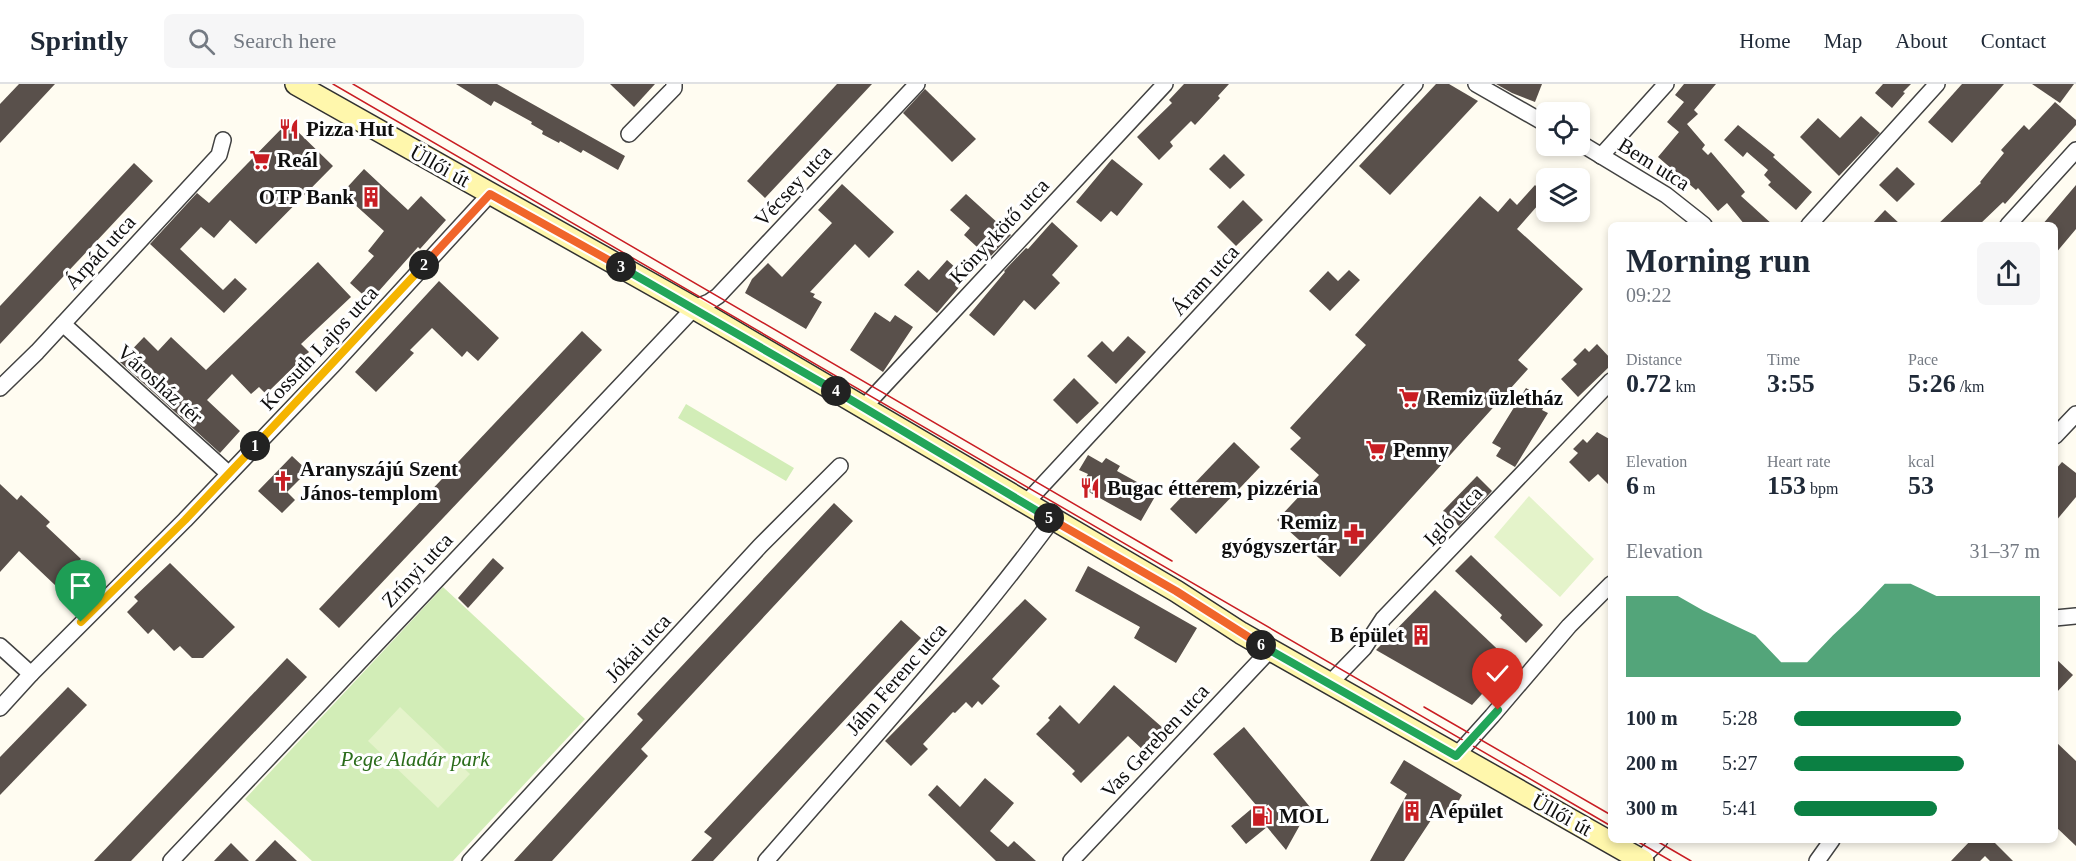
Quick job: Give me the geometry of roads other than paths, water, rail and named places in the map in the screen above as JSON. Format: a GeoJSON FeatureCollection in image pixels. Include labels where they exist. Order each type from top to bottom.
{"type":"FeatureCollection","features":[{"type":"Feature","properties":{"kind":"main road","name":"Üllői út"},"geometry":{"type":"LineString","coordinates":[[296,84],[694,308],[1176,591],[1270,650],[1608,841]]}},
{"type":"Feature","properties":{"kind":"main road","name":"Üllői út"},"geometry":{"type":"LineString","coordinates":[[1612,843],[1642,860]]}},
{"type":"Feature","properties":{"kind":"street"},"geometry":{"type":"LineString","coordinates":[[629,134],[674,88],[674,84]]}},
{"type":"Feature","properties":{"kind":"street","name":"Vécsey utca"},"geometry":{"type":"LineString","coordinates":[[694,308],[718,296],[917,84]]}},
{"type":"Feature","properties":{"kind":"street","name":"Könyvkötő utca"},"geometry":{"type":"LineString","coordinates":[[864,407],[1165,84]]}},
{"type":"Feature","properties":{"kind":"street","name":"Áram utca"},"geometry":{"type":"LineString","coordinates":[[1025,504],[1415,84]]}},
{"type":"Feature","properties":{"kind":"street"},"geometry":{"type":"LineString","coordinates":[[1476,84],[1536,118]]}},
{"type":"Feature","properties":{"kind":"street"},"geometry":{"type":"LineString","coordinates":[[1601,156],[1666,84]]}},
{"type":"Feature","properties":{"kind":"street"},"geometry":{"type":"LineString","coordinates":[[1812,222],[1937,84]]}},
{"type":"Feature","properties":{"kind":"street","name":"Árpád utca"},"geometry":{"type":"LineString","coordinates":[[0,388],[63,324],[219,155],[223,140]]}},
{"type":"Feature","properties":{"kind":"street","name":"Bem utca"},"geometry":{"type":"LineString","coordinates":[[1590,149],[1666,195],[1700,222]]}},
{"type":"Feature","properties":{"kind":"street"},"geometry":{"type":"LineString","coordinates":[[2011,222],[2076,150]]}},
{"type":"Feature","properties":{"kind":"street","name":"Kossuth Lajos utca"},"geometry":{"type":"LineString","coordinates":[[0,708],[229,474],[490,194]]}},
{"type":"Feature","properties":{"kind":"street","name":"Zrínyi utca"},"geometry":{"type":"LineString","coordinates":[[171,861],[694,308]]}},
{"type":"Feature","properties":{"kind":"street","name":"Városház tér"},"geometry":{"type":"LineString","coordinates":[[63,324],[229,474]]}},
{"type":"Feature","properties":{"kind":"street","name":"Igló utca"},"geometry":{"type":"LineString","coordinates":[[1330,683],[1364,648],[1383,620],[1608,384]]}},
{"type":"Feature","properties":{"kind":"street"},"geometry":{"type":"LineString","coordinates":[[2058,433],[2076,414]]}},
{"type":"Feature","properties":{"kind":"street","name":"Jókai utca"},"geometry":{"type":"LineString","coordinates":[[470,861],[760,546],[840,466]]}},
{"type":"Feature","properties":{"kind":"street","name":"Jáhn Ferenc utca"},"geometry":{"type":"LineString","coordinates":[[766,861],[967,630],[1052,520]]}},
{"type":"Feature","properties":{"kind":"street"},"geometry":{"type":"LineString","coordinates":[[1456,756],[1484,727],[1569,626],[1608,587]]}},
{"type":"Feature","properties":{"kind":"street"},"geometry":{"type":"LineString","coordinates":[[2058,618],[2076,616]]}},
{"type":"Feature","properties":{"kind":"street"},"geometry":{"type":"LineString","coordinates":[[0,646],[31,674]]}},
{"type":"Feature","properties":{"kind":"street","name":"Vas Gereben utca"},"geometry":{"type":"LineString","coordinates":[[1071,861],[1270,650]]}},
{"type":"Feature","properties":{"kind":"street"},"geometry":{"type":"LineString","coordinates":[[1642,860],[1657,843]]}},
{"type":"Feature","properties":{"kind":"street"},"geometry":{"type":"LineString","coordinates":[[1817,861],[1830,843]]}},
{"type":"Feature","properties":{"kind":"tram line"},"geometry":{"type":"LineString","coordinates":[[333,84],[1608,824]]}},
{"type":"Feature","properties":{"kind":"tram line"},"geometry":{"type":"LineString","coordinates":[[353,84],[1172,561]]}},
{"type":"Feature","properties":{"kind":"tram line"},"geometry":{"type":"LineString","coordinates":[[1424,707],[1608,813]]}},
{"type":"Feature","properties":{"kind":"tram line"},"geometry":{"type":"LineString","coordinates":[[1640,843],[1671,861]]}},
{"type":"Feature","properties":{"kind":"tram line"},"geometry":{"type":"LineString","coordinates":[[1660,843],[1691,861]]}},
{"type":"Feature","properties":{"kind":"place","name":"Pizza Hut"},"geometry":{"type":"Point","coordinates":[289,129]}},
{"type":"Feature","properties":{"kind":"place","name":"Reál"},"geometry":{"type":"Point","coordinates":[260,160]}},
{"type":"Feature","properties":{"kind":"place","name":"OTP Bank"},"geometry":{"type":"Point","coordinates":[371,197]}},
{"type":"Feature","properties":{"kind":"place","name":"Remiz üzletház"},"geometry":{"type":"Point","coordinates":[1409,398]}},
{"type":"Feature","properties":{"kind":"place","name":"Penny"},"geometry":{"type":"Point","coordinates":[1376,450]}},
{"type":"Feature","properties":{"kind":"place","name":"Aranyszájú Szent János-templom"},"geometry":{"type":"Point","coordinates":[283,481]}},
{"type":"Feature","properties":{"kind":"place","name":"Bugac étterem, pizzéria"},"geometry":{"type":"Point","coordinates":[1090,488]}},
{"type":"Feature","properties":{"kind":"place","name":"Remiz gyógyszertár"},"geometry":{"type":"Point","coordinates":[1354,534]}},
{"type":"Feature","properties":{"kind":"place","name":"B épület"},"geometry":{"type":"Point","coordinates":[1421,635]}},
{"type":"Feature","properties":{"kind":"place","name":"A épület"},"geometry":{"type":"Point","coordinates":[1412,811]}},
{"type":"Feature","properties":{"kind":"place","name":"MOL"},"geometry":{"type":"Point","coordinates":[1262,816]}},
{"type":"Feature","properties":{"kind":"park label","name":"Pege Aladár park"},"geometry":{"type":"Point","coordinates":[415,759]}}]}
